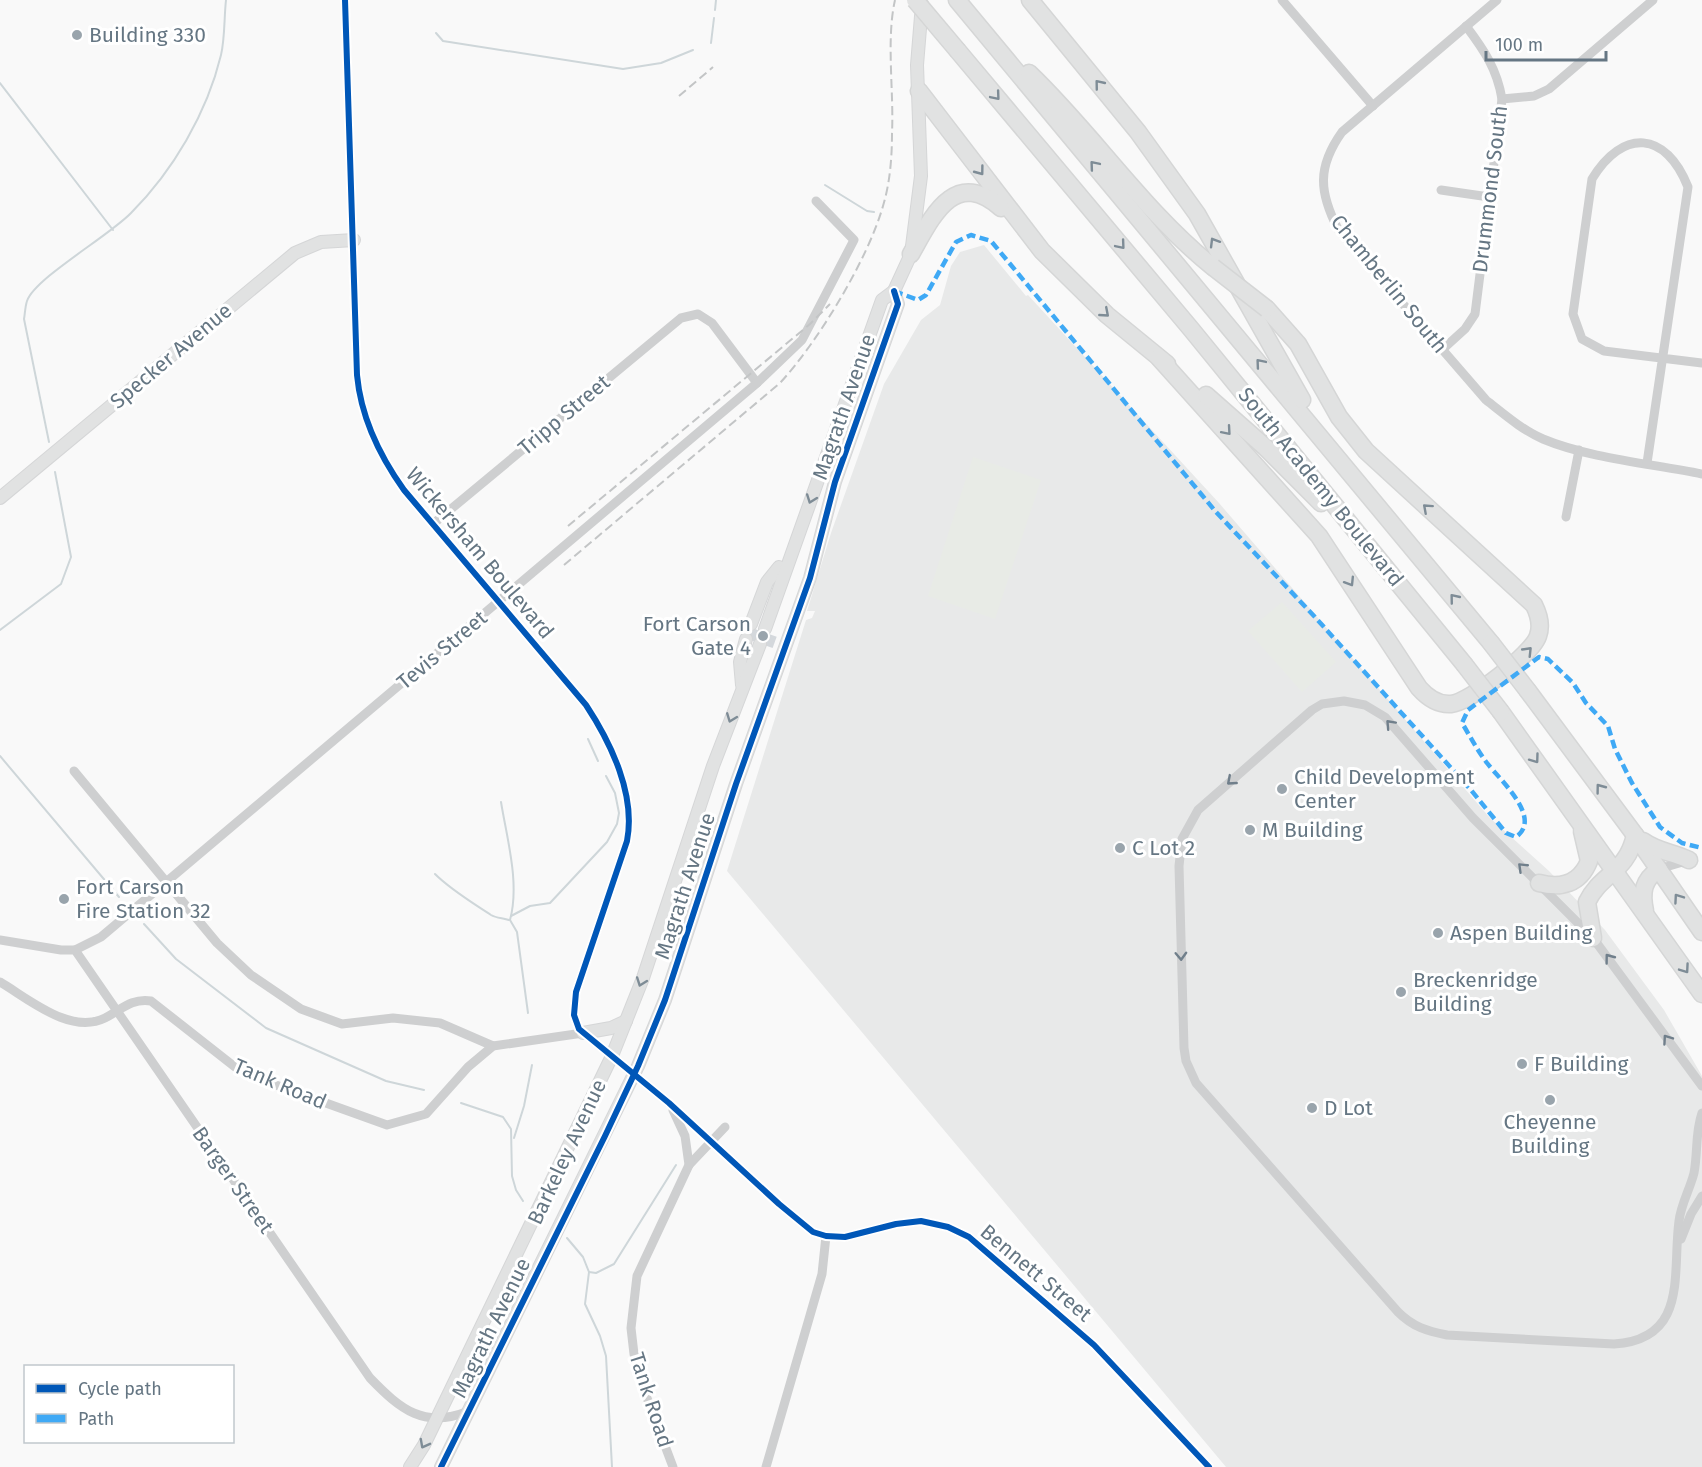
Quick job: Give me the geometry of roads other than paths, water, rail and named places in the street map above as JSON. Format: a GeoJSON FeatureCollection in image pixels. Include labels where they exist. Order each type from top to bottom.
{"type":"FeatureCollection","features":[{"type":"Feature","properties":{"kind":"highway","name":"South Academy Boulevard"},"geometry":{"type":"LineString","coordinates":[[915,0],[1464,664],[1617,871],[1702,994]]}},
{"type":"Feature","properties":{"kind":"highway","name":"South Academy Boulevard"},"geometry":{"type":"LineString","coordinates":[[957,0],[1352,472],[1491,644],[1635,835],[1702,932]]}},
{"type":"Feature","properties":{"kind":"highway"},"geometry":{"type":"LineString","coordinates":[[1030,0],[1138,132],[1197,214],[1292,384],[1352,472]]}},
{"type":"Feature","properties":{"kind":"highway"},"geometry":{"type":"LineString","coordinates":[[972,18],[1055,98],[1181,240],[1267,309],[1298,344],[1339,417],[1366,451],[1534,605],[1540,629],[1534,646],[1469,698],[1452,704],[1443,703],[1425,695],[1319,536],[1159,358]]}},
{"type":"Feature","properties":{"kind":"highway"},"geometry":{"type":"LineString","coordinates":[[919,91],[1021,226],[1069,280],[1256,439],[1400,584]]}},
{"type":"Feature","properties":{"kind":"highway"},"geometry":{"type":"LineString","coordinates":[[911,254],[942,204],[965,192],[989,198],[1021,226]]}},
{"type":"Feature","properties":{"kind":"highway"},"geometry":{"type":"LineString","coordinates":[[1539,883],[1553,886],[1563,885],[1580,877],[1586,870],[1589,861],[1588,850],[1577,816]]}},
{"type":"Feature","properties":{"kind":"highway"},"geometry":{"type":"LineString","coordinates":[[1593,938],[1587,914],[1591,894],[1617,871],[1630,854],[1635,835],[1655,850],[1695,860]]}},
{"type":"Feature","properties":{"kind":"highway"},"geometry":{"type":"LineString","coordinates":[[1591,894],[1614,889],[1641,905],[1643,889],[1650,875],[1659,869]]}},
{"type":"Feature","properties":{"kind":"main road","name":"Magrath Avenue"},"geometry":{"type":"LineString","coordinates":[[441,1467],[634,1074],[665,1000],[736,784],[810,578],[835,482],[898,304],[894,291],[911,254],[921,176],[917,65],[922,0]]}},
{"type":"Feature","properties":{"kind":"main road","name":"Specker Avenue"},"geometry":{"type":"LineString","coordinates":[[0,498],[295,253],[321,242],[354,240]]}},
{"type":"Feature","properties":{"kind":"main road"},"geometry":{"type":"LineString","coordinates":[[793,551],[767,582],[762,628],[793,551],[882,300],[894,291]]}},
{"type":"Feature","properties":{"kind":"main road","name":"Barkeley Avenue"},"geometry":{"type":"LineString","coordinates":[[410,1467],[436,1420],[612,1056],[713,766],[743,689],[756,673],[757,643],[740,662],[743,689]]}},
{"type":"Feature","properties":{"kind":"main road"},"geometry":{"type":"LineString","coordinates":[[583,1033],[611,1028],[626,1021]]}},
{"type":"Feature","properties":{"kind":"street","name":"Wickersham Boulevard"},"geometry":{"type":"LineString","coordinates":[[345,0],[357,375],[366,421],[395,478],[594,718],[606,739],[628,801],[627,841],[576,992],[575,1020],[583,1033]]}},
{"type":"Feature","properties":{"kind":"street"},"geometry":{"type":"LineString","coordinates":[[1297,0],[1285,4],[1373,106]]}},
{"type":"Feature","properties":{"kind":"street","name":"Chamberlin South"},"geometry":{"type":"LineString","coordinates":[[1497,0],[1342,132],[1328,151],[1324,180],[1328,209],[1338,229],[1486,400],[1514,423],[1543,439],[1579,450],[1702,474]]}},
{"type":"Feature","properties":{"kind":"street"},"geometry":{"type":"LineString","coordinates":[[1502,99],[1534,96],[1549,89],[1653,0]]}},
{"type":"Feature","properties":{"kind":"street","name":"Drummond South"},"geometry":{"type":"LineString","coordinates":[[1443,350],[1465,329],[1475,314],[1502,99],[1499,77],[1490,58],[1466,26]]}},
{"type":"Feature","properties":{"kind":"street"},"geometry":{"type":"LineString","coordinates":[[1647,463],[1663,359],[1688,187],[1680,167],[1666,152],[1649,141],[1634,142],[1603,160],[1592,179],[1573,314],[1582,339],[1604,351],[1663,359],[1702,363]]}},
{"type":"Feature","properties":{"kind":"street"},"geometry":{"type":"LineString","coordinates":[[1441,189],[1490,197]]}},
{"type":"Feature","properties":{"kind":"street","name":"Tevis Street"},"geometry":{"type":"LineString","coordinates":[[75,950],[101,937],[758,383],[802,340],[854,240],[816,201]]}},
{"type":"Feature","properties":{"kind":"street","name":"Tripp Street"},"geometry":{"type":"LineString","coordinates":[[433,524],[681,318],[698,314],[712,323],[758,383]]}},
{"type":"Feature","properties":{"kind":"street"},"geometry":{"type":"LineString","coordinates":[[1566,517],[1579,450]]}},
{"type":"Feature","properties":{"kind":"street"},"geometry":{"type":"LineString","coordinates":[[1702,1086],[1593,938],[1473,818],[1376,710],[1356,702],[1332,701],[1322,704],[1301,718],[1202,806],[1191,819],[1182,839],[1179,866],[1184,1048],[1187,1065],[1196,1083],[1398,1312],[1425,1331],[1447,1335],[1614,1344],[1638,1340],[1657,1328],[1669,1310],[1674,1294],[1678,1223],[1695,1170],[1696,1129],[1702,1113]]}},
{"type":"Feature","properties":{"kind":"street"},"geometry":{"type":"LineString","coordinates":[[74,771],[217,943],[251,975],[301,1009],[342,1024],[393,1018],[440,1023],[493,1046],[583,1033],[669,1103],[802,1223],[826,1236],[822,1275],[766,1467]]}},
{"type":"Feature","properties":{"kind":"street"},"geometry":{"type":"LineString","coordinates":[[1659,869],[1695,860]]}},
{"type":"Feature","properties":{"kind":"street"},"geometry":{"type":"LineString","coordinates":[[0,940],[61,950],[75,950]]}},
{"type":"Feature","properties":{"kind":"street","name":"Barger Street"},"geometry":{"type":"LineString","coordinates":[[75,950],[370,1378],[386,1395],[407,1410],[436,1420]]}},
{"type":"Feature","properties":{"kind":"street","name":"Tank Road"},"geometry":{"type":"LineString","coordinates":[[0,982],[75,1023],[94,1022],[137,1000],[151,1001],[221,1058],[244,1071],[338,1109],[387,1125],[426,1114],[468,1067],[493,1046]]}},
{"type":"Feature","properties":{"kind":"street"},"geometry":{"type":"LineString","coordinates":[[669,1103],[685,1137],[689,1165]]}},
{"type":"Feature","properties":{"kind":"street","name":"Tank Road"},"geometry":{"type":"LineString","coordinates":[[673,1467],[635,1361],[631,1329],[632,1307],[637,1276],[689,1165],[725,1127]]}},
{"type":"Feature","properties":{"kind":"street"},"geometry":{"type":"LineString","coordinates":[[1678,1250],[1690,1214],[1702,1196]]}},
{"type":"Feature","properties":{"kind":"street","name":"Bennett Street"},"geometry":{"type":"LineString","coordinates":[[826,1236],[845,1237],[896,1224],[921,1221],[948,1227],[964,1234],[1094,1345],[1209,1467]]}},
{"type":"Feature","properties":{"kind":"street"},"geometry":{"type":"LineString","coordinates":[[436,1420],[469,1412]]}},
{"type":"Feature","properties":{"kind":"waterway"},"geometry":{"type":"LineString","coordinates":[[49,442],[24,319],[27,301],[33,292],[58,269],[131,213],[161,179],[174,160],[197,119],[215,77],[224,35],[226,0]]}},
{"type":"Feature","properties":{"kind":"waterway"},"geometry":{"type":"LineString","coordinates":[[715,10],[716,0]]}},
{"type":"Feature","properties":{"kind":"waterway"},"geometry":{"type":"LineString","coordinates":[[711,43],[714,18]]}},
{"type":"Feature","properties":{"kind":"waterway"},"geometry":{"type":"LineString","coordinates":[[436,33],[443,41],[623,69],[661,63],[693,50]]}},
{"type":"Feature","properties":{"kind":"waterway"},"geometry":{"type":"LineString","coordinates":[[0,83],[113,230]]}},
{"type":"Feature","properties":{"kind":"waterway"},"geometry":{"type":"LineString","coordinates":[[825,185],[867,211],[874,212]]}},
{"type":"Feature","properties":{"kind":"waterway"},"geometry":{"type":"LineString","coordinates":[[0,630],[61,584],[71,557],[55,472]]}},
{"type":"Feature","properties":{"kind":"waterway"},"geometry":{"type":"LineString","coordinates":[[588,739],[598,761]]}},
{"type":"Feature","properties":{"kind":"waterway"},"geometry":{"type":"LineString","coordinates":[[0,756],[119,897]]}},
{"type":"Feature","properties":{"kind":"waterway"},"geometry":{"type":"LineString","coordinates":[[511,916],[530,906],[550,903],[607,842],[617,824],[619,813],[615,793],[606,776]]}},
{"type":"Feature","properties":{"kind":"waterway"},"geometry":{"type":"LineString","coordinates":[[501,802],[513,876],[513,906],[510,920],[517,932],[528,1013]]}},
{"type":"Feature","properties":{"kind":"waterway"},"geometry":{"type":"LineString","coordinates":[[435,874],[455,891],[491,915],[509,920]]}},
{"type":"Feature","properties":{"kind":"waterway"},"geometry":{"type":"LineString","coordinates":[[144,924],[176,959],[266,1028],[386,1081],[424,1090]]}},
{"type":"Feature","properties":{"kind":"waterway"},"geometry":{"type":"LineString","coordinates":[[514,1138],[524,1106],[532,1065]]}},
{"type":"Feature","properties":{"kind":"waterway"},"geometry":{"type":"LineString","coordinates":[[461,1103],[503,1117],[511,1129],[512,1176],[516,1190],[523,1201]]}},
{"type":"Feature","properties":{"kind":"waterway"},"geometry":{"type":"LineString","coordinates":[[589,1272],[596,1273],[614,1264],[676,1165]]}},
{"type":"Feature","properties":{"kind":"waterway"},"geometry":{"type":"LineString","coordinates":[[567,1238],[583,1257],[589,1272],[585,1304],[600,1336],[606,1356],[612,1467]]}},
{"type":"Feature","properties":{"kind":"tunnel"},"geometry":{"type":"LineString","coordinates":[[753,641],[758,627]]}},
{"type":"Feature","properties":{"kind":"tunnel"},"geometry":{"type":"LineString","coordinates":[[767,646],[772,632]]}},
{"type":"Feature","properties":{"kind":"railway"},"geometry":{"type":"LineString","coordinates":[[564,565],[780,383],[810,346],[840,299],[876,227],[887,188],[892,151],[891,32],[895,0]]}},
{"type":"Feature","properties":{"kind":"railway"},"geometry":{"type":"LineString","coordinates":[[679,96],[713,67]]}},
{"type":"Feature","properties":{"kind":"railway"},"geometry":{"type":"LineString","coordinates":[[568,526],[810,324],[830,304]]}},
{"type":"Feature","properties":{"kind":"place","name":"Building 330"},"geometry":{"type":"Point","coordinates":[77,35]}},
{"type":"Feature","properties":{"kind":"place","name":"Fort Carson Gate 4"},"geometry":{"type":"Point","coordinates":[763,636]}},
{"type":"Feature","properties":{"kind":"place","name":"Child Development Center"},"geometry":{"type":"Point","coordinates":[1282,789]}},
{"type":"Feature","properties":{"kind":"place","name":"M Building"},"geometry":{"type":"Point","coordinates":[1250,830]}},
{"type":"Feature","properties":{"kind":"place","name":"C Lot 2"},"geometry":{"type":"Point","coordinates":[1120,848]}},
{"type":"Feature","properties":{"kind":"place","name":"Fort Carson Fire Station 32"},"geometry":{"type":"Point","coordinates":[64,899]}},
{"type":"Feature","properties":{"kind":"place","name":"Aspen Building"},"geometry":{"type":"Point","coordinates":[1438,933]}},
{"type":"Feature","properties":{"kind":"place","name":"Breckenridge Building"},"geometry":{"type":"Point","coordinates":[1401,992]}},
{"type":"Feature","properties":{"kind":"place","name":"F Building"},"geometry":{"type":"Point","coordinates":[1522,1064]}},
{"type":"Feature","properties":{"kind":"place","name":"Cheyenne Building"},"geometry":{"type":"Point","coordinates":[1550,1100]}},
{"type":"Feature","properties":{"kind":"place","name":"D Lot"},"geometry":{"type":"Point","coordinates":[1312,1108]}}]}
